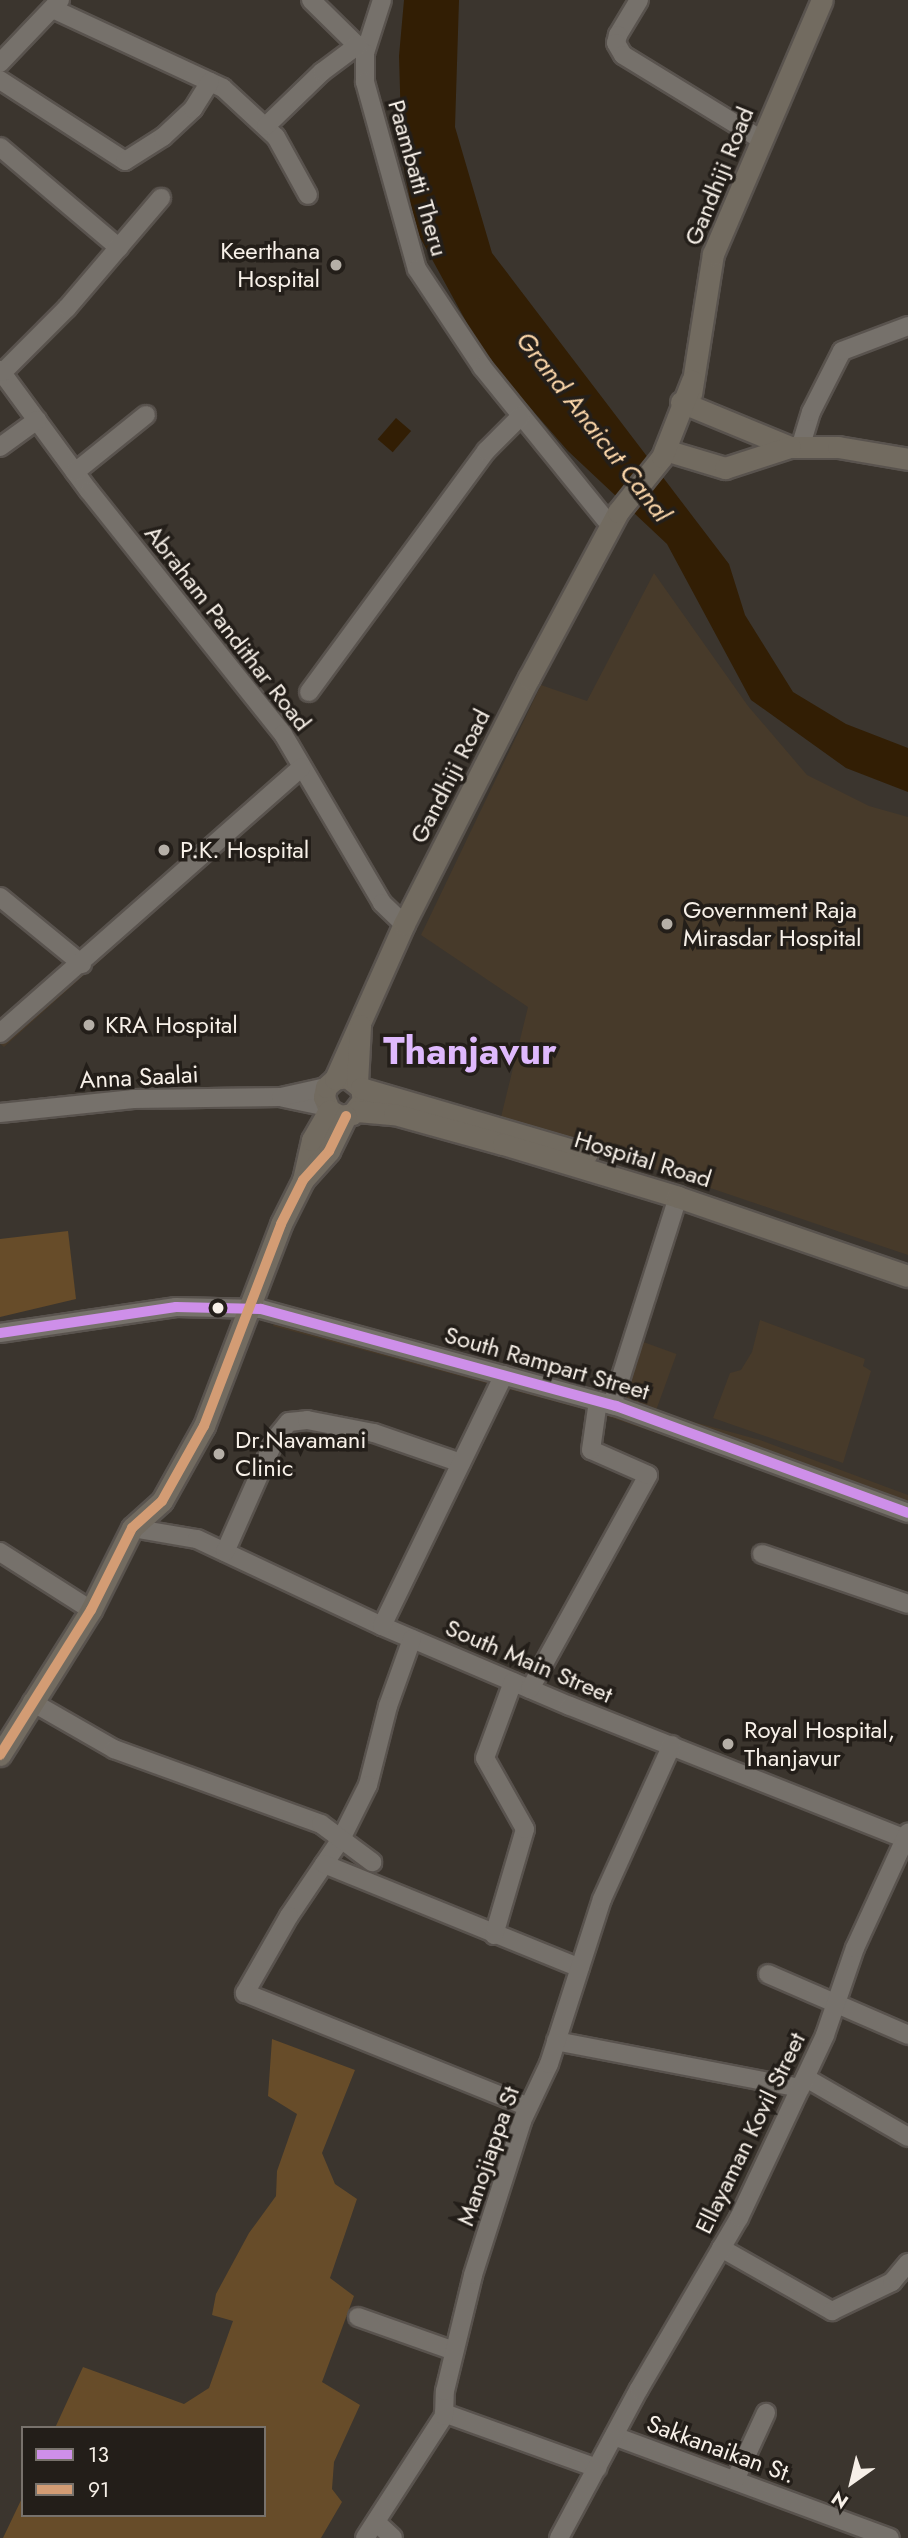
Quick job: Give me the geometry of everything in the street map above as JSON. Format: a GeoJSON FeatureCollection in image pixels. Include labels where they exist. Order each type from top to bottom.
{"type":"FeatureCollection","features":[{"type":"Feature","properties":{"kind":"main road","name":"Gandhiji Road"},"geometry":{"type":"LineString","coordinates":[[360,1025],[359,1085],[363,1100],[337,1101],[360,1025],[404,924],[618,516],[669,457],[692,381],[713,254],[817,2]]}},
{"type":"Feature","properties":{"kind":"main road"},"geometry":{"type":"LineString","coordinates":[[686,403],[728,425],[795,447]]}},
{"type":"Feature","properties":{"kind":"main road"},"geometry":{"type":"LineString","coordinates":[[669,457],[725,468],[795,447],[838,446],[908,459]]}},
{"type":"Feature","properties":{"kind":"main road","name":"Hospital Road"},"geometry":{"type":"LineString","coordinates":[[359,1085],[676,1183],[908,1263]]}},
{"type":"Feature","properties":{"kind":"main road"},"geometry":{"type":"LineString","coordinates":[[0,1755],[91,1609],[132,1528],[162,1501],[204,1426],[246,1307],[303,1180],[329,1151],[337,1101]]}},
{"type":"Feature","properties":{"kind":"main road","name":"Hospital Road"},"geometry":{"type":"LineString","coordinates":[[337,1101],[422,1121],[678,1197],[908,1276]]}},
{"type":"Feature","properties":{"kind":"street"},"geometry":{"type":"LineString","coordinates":[[266,126],[322,72],[362,49],[311,0]]}},
{"type":"Feature","properties":{"kind":"street","name":"Paambatti Theru"},"geometry":{"type":"LineString","coordinates":[[382,0],[362,49],[365,82],[417,270],[521,416],[618,516]]}},
{"type":"Feature","properties":{"kind":"street"},"geometry":{"type":"LineString","coordinates":[[639,0],[618,35],[616,43],[623,55],[760,139]]}},
{"type":"Feature","properties":{"kind":"street"},"geometry":{"type":"LineString","coordinates":[[0,63],[57,4],[210,82],[266,126],[309,195]]}},
{"type":"Feature","properties":{"kind":"street"},"geometry":{"type":"LineString","coordinates":[[0,80],[125,162],[163,137],[193,109],[210,82]]}},
{"type":"Feature","properties":{"kind":"street"},"geometry":{"type":"LineString","coordinates":[[0,147],[119,248]]}},
{"type":"Feature","properties":{"kind":"street"},"geometry":{"type":"LineString","coordinates":[[1,371],[119,248],[161,198]]}},
{"type":"Feature","properties":{"kind":"street"},"geometry":{"type":"LineString","coordinates":[[795,447],[842,351],[908,326]]}},
{"type":"Feature","properties":{"kind":"street","name":"Abraham Pandithar Road"},"geometry":{"type":"LineString","coordinates":[[1,371],[75,472],[283,734],[382,903],[404,924]]}},
{"type":"Feature","properties":{"kind":"street"},"geometry":{"type":"LineString","coordinates":[[75,472],[146,415]]}},
{"type":"Feature","properties":{"kind":"street"},"geometry":{"type":"LineString","coordinates":[[309,692],[486,451],[521,416]]}},
{"type":"Feature","properties":{"kind":"street"},"geometry":{"type":"LineString","coordinates":[[0,447],[37,419]]}},
{"type":"Feature","properties":{"kind":"street"},"geometry":{"type":"LineString","coordinates":[[0,1033],[82,964],[302,767]]}},
{"type":"Feature","properties":{"kind":"street"},"geometry":{"type":"LineString","coordinates":[[0,897],[82,964]]}},
{"type":"Feature","properties":{"kind":"street","name":"Anna Saalai"},"geometry":{"type":"LineString","coordinates":[[0,1113],[133,1099],[281,1097],[337,1101]]}},
{"type":"Feature","properties":{"kind":"street"},"geometry":{"type":"LineString","coordinates":[[530,1689],[648,1475],[591,1450],[678,1197]]}},
{"type":"Feature","properties":{"kind":"street","name":"South Rampart Street"},"geometry":{"type":"LineString","coordinates":[[0,1333],[106,1314],[246,1307],[605,1403],[908,1513]]}},
{"type":"Feature","properties":{"kind":"street"},"geometry":{"type":"LineString","coordinates":[[382,1626],[505,1375]]}},
{"type":"Feature","properties":{"kind":"street"},"geometry":{"type":"LineString","coordinates":[[225,1552],[275,1439],[289,1422],[307,1420],[374,1433],[461,1463]]}},
{"type":"Feature","properties":{"kind":"street","name":"South Main Street"},"geometry":{"type":"LineString","coordinates":[[132,1528],[198,1539],[382,1626],[513,1682],[907,1838]]}},
{"type":"Feature","properties":{"kind":"street"},"geometry":{"type":"LineString","coordinates":[[0,1552],[91,1609]]}},
{"type":"Feature","properties":{"kind":"street"},"geometry":{"type":"LineString","coordinates":[[762,1554],[908,1604]]}},
{"type":"Feature","properties":{"kind":"street"},"geometry":{"type":"LineString","coordinates":[[412,1639],[384,1718],[368,1785],[341,1839],[245,1993],[528,2108]]}},
{"type":"Feature","properties":{"kind":"street"},"geometry":{"type":"LineString","coordinates":[[494,1935],[526,1829],[485,1758],[513,1682]]}},
{"type":"Feature","properties":{"kind":"street"},"geometry":{"type":"LineString","coordinates":[[32,1702],[103,1744],[321,1824],[372,1862]]}},
{"type":"Feature","properties":{"kind":"street","name":"Manojiappa St"},"geometry":{"type":"LineString","coordinates":[[365,2538],[444,2413],[454,2351],[473,2274],[528,2108],[556,2041],[602,1899],[672,1745]]}},
{"type":"Feature","properties":{"kind":"street","name":"Ellayaman Kovil Street"},"geometry":{"type":"LineString","coordinates":[[559,2538],[721,2248],[803,2083],[835,2001],[907,1838]]}},
{"type":"Feature","properties":{"kind":"street"},"geometry":{"type":"LineString","coordinates":[[324,1864],[580,1968]]}},
{"type":"Feature","properties":{"kind":"street"},"geometry":{"type":"LineString","coordinates":[[768,1974],[908,2035]]}},
{"type":"Feature","properties":{"kind":"street"},"geometry":{"type":"LineString","coordinates":[[556,2041],[803,2083],[908,2137]]}},
{"type":"Feature","properties":{"kind":"street"},"geometry":{"type":"LineString","coordinates":[[721,2248],[832,2311],[892,2282],[908,2263]]}},
{"type":"Feature","properties":{"kind":"street"},"geometry":{"type":"LineString","coordinates":[[358,2317],[454,2351]]}},
{"type":"Feature","properties":{"kind":"street"},"geometry":{"type":"LineString","coordinates":[[444,2413],[599,2464]]}},
{"type":"Feature","properties":{"kind":"street"},"geometry":{"type":"LineString","coordinates":[[735,2480],[766,2413]]}},
{"type":"Feature","properties":{"kind":"street","name":"Sakkanaikan St."},"geometry":{"type":"LineString","coordinates":[[614,2436],[890,2538]]}},
{"type":"Feature","properties":{"kind":"street"},"geometry":{"type":"LineString","coordinates":[[376,2522],[393,2538]]}},
{"type":"Feature","properties":{"kind":"shaded area","name":"Government Raja Mirasdar Hospital"},"geometry":{"type":"Polygon","coordinates":[[[654,573],[748,706],[807,775],[869,806],[908,817],[908,1255],[501,1117],[528,1007],[421,935],[541,685],[587,701],[654,573]]]}},
{"type":"Feature","properties":{"kind":"shaded area"},"geometry":{"type":"Polygon","coordinates":[[[292,764],[301,780],[4,1047],[0,1044],[0,1023],[292,764]]]}},
{"type":"Feature","properties":{"kind":"shaded area"},"geometry":{"type":"Polygon","coordinates":[[[68,1231],[76,1299],[0,1317],[0,1239],[68,1231]]]}},
{"type":"Feature","properties":{"kind":"shaded area"},"geometry":{"type":"Polygon","coordinates":[[[278,1309],[760,1440],[908,1495],[908,1520],[601,1414],[273,1326],[278,1309]]]}},
{"type":"Feature","properties":{"kind":"shaded area"},"geometry":{"type":"Polygon","coordinates":[[[760,1320],[865,1359],[863,1366],[871,1371],[843,1463],[713,1418],[730,1373],[741,1370],[752,1352],[760,1320]]]}},
{"type":"Feature","properties":{"kind":"shaded area"},"geometry":{"type":"Polygon","coordinates":[[[638,1340],[677,1354],[656,1409],[618,1395],[638,1340]]]}},
{"type":"Feature","properties":{"kind":"shaded area"},"geometry":{"type":"Polygon","coordinates":[[[272,2039],[355,2070],[322,2153],[335,2184],[357,2199],[330,2278],[354,2296],[322,2382],[360,2405],[334,2462],[332,2489],[342,2502],[321,2538],[3,2538],[21,2500],[21,2517],[266,2517],[266,2426],[56,2426],[83,2367],[184,2404],[209,2388],[233,2321],[212,2315],[216,2294],[249,2233],[276,2196],[277,2171],[297,2114],[268,2096],[272,2039]]]}},
{"type":"Feature","properties":{"kind":"water","name":"Grand Anaicut Canal"},"geometry":{"type":"Polygon","coordinates":[[[404,0],[459,0],[455,127],[492,253],[729,564],[745,615],[793,692],[846,724],[908,748],[908,792],[846,768],[751,700],[667,544],[568,451],[485,356],[416,230],[402,159],[399,56],[404,0]]]}},
{"type":"Feature","properties":{"kind":"water"},"geometry":{"type":"Polygon","coordinates":[[[396,418],[411,431],[393,452],[378,439],[396,418]]]}},
{"type":"Feature","properties":{"kind":"transit line","name":"91"},"geometry":{"type":"LineString","coordinates":[[0,1755],[91,1610],[132,1528],[162,1501],[204,1426],[281,1224],[303,1180],[329,1151],[346,1116]]}},
{"type":"Feature","properties":{"kind":"transit line","name":"13"},"geometry":{"type":"LineString","coordinates":[[0,1333],[176,1307],[261,1309],[616,1406],[908,1513]]}},
{"type":"Feature","properties":{"kind":"place","name":"Keerthana Hospital"},"geometry":{"type":"Point","coordinates":[336,265]}},
{"type":"Feature","properties":{"kind":"place","name":"P.K. Hospital"},"geometry":{"type":"Point","coordinates":[164,850]}},
{"type":"Feature","properties":{"kind":"place","name":"Government Raja Mirasdar Hospital"},"geometry":{"type":"Point","coordinates":[667,924]}},
{"type":"Feature","properties":{"kind":"place","name":"KRA Hospital"},"geometry":{"type":"Point","coordinates":[89,1025]}},
{"type":"Feature","properties":{"kind":"place","name":"Dr.Navamani Clinic"},"geometry":{"type":"Point","coordinates":[219,1454]}},
{"type":"Feature","properties":{"kind":"place","name":"Royal Hospital, Thanjavur"},"geometry":{"type":"Point","coordinates":[728,1744]}},
{"type":"Feature","properties":{"kind":"district","name":"Thanjavur"},"geometry":{"type":"Point","coordinates":[470,1051]}}]}
